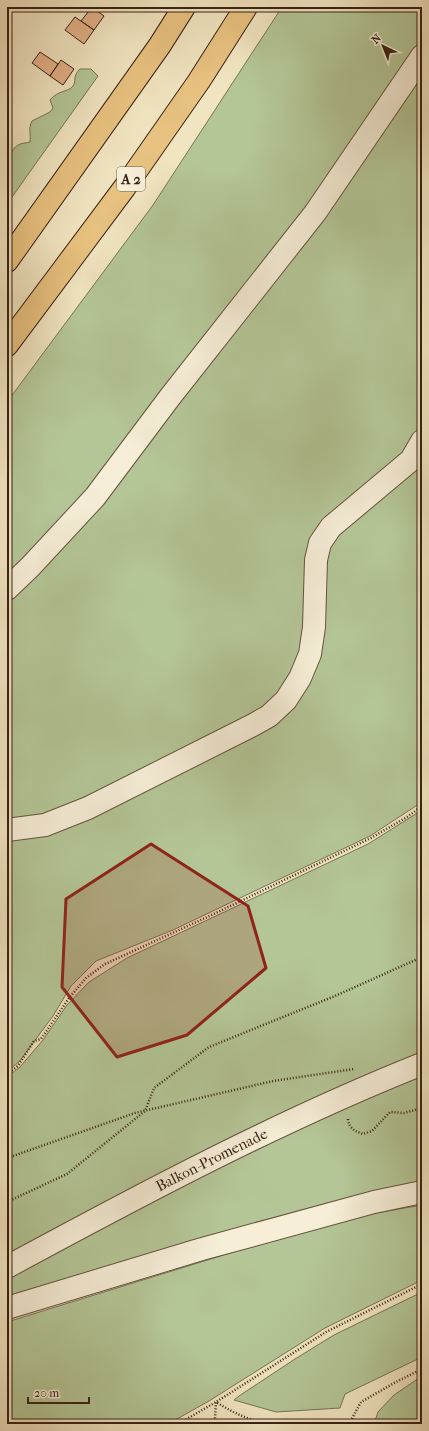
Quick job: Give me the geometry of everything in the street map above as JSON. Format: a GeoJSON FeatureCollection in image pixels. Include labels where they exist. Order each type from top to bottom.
{"type":"FeatureCollection","features":[{"type":"Feature","properties":{"kind":"highway"},"geometry":{"type":"LineString","coordinates":[[7,261],[160,45],[184,7]]}},
{"type":"Feature","properties":{"kind":"highway","name":"A 2"},"geometry":{"type":"LineString","coordinates":[[7,345],[125,188],[199,81],[246,7]]}},
{"type":"Feature","properties":{"kind":"lane"},"geometry":{"type":"LineString","coordinates":[[7,589],[30,567],[95,497],[175,391],[315,213],[422,56]]}},
{"type":"Feature","properties":{"kind":"lane"},"geometry":{"type":"LineString","coordinates":[[7,830],[45,825],[88,808],[269,716],[286,700],[300,678],[310,654],[314,627],[316,560],[320,543],[331,527],[411,460],[422,441]]}},
{"type":"Feature","properties":{"kind":"lane","name":"Balkon-Promenade"},"geometry":{"type":"LineString","coordinates":[[7,1267],[244,1143],[385,1079],[422,1064]]}},
{"type":"Feature","properties":{"kind":"lane"},"geometry":{"type":"LineString","coordinates":[[7,1308],[202,1249],[374,1202],[422,1192]]}},
{"type":"Feature","properties":{"kind":"path"},"geometry":{"type":"LineString","coordinates":[[7,1074],[18,1066],[34,1041],[41,1039],[69,998],[86,978],[105,964],[182,929],[371,838],[407,817],[422,806]]}},
{"type":"Feature","properties":{"kind":"path"},"geometry":{"type":"LineString","coordinates":[[7,1202],[67,1174],[145,1112],[154,1088],[209,1047],[335,996],[422,957]]}},
{"type":"Feature","properties":{"kind":"path"},"geometry":{"type":"LineString","coordinates":[[7,1156],[13,1156],[135,1113],[145,1112],[273,1081],[347,1069],[368,1069],[377,1072],[385,1079]]}},
{"type":"Feature","properties":{"kind":"path"},"geometry":{"type":"LineString","coordinates":[[349,1116],[348,1120],[350,1126],[354,1130],[363,1134],[372,1131],[390,1112],[404,1112],[422,1108]]}},
{"type":"Feature","properties":{"kind":"path"},"geometry":{"type":"LineString","coordinates":[[178,1424],[216,1402],[326,1332],[422,1284]]}},
{"type":"Feature","properties":{"kind":"path"},"geometry":{"type":"LineString","coordinates":[[336,1424],[349,1424],[360,1402],[422,1369]]}},
{"type":"Feature","properties":{"kind":"path"},"geometry":{"type":"LineString","coordinates":[[216,1402],[216,1424]]}},
{"type":"Feature","properties":{"kind":"path"},"geometry":{"type":"LineString","coordinates":[[216,1402],[231,1412],[262,1424],[276,1424]]}},
{"type":"Feature","properties":{"kind":"highlighted area"},"geometry":{"type":"Polygon","coordinates":[[[151,844],[248,906],[266,968],[187,1035],[117,1057],[62,987],[66,899],[151,844]]]}},
{"type":"Feature","properties":{"kind":"green space"},"geometry":{"type":"Polygon","coordinates":[[[282,7],[422,7],[422,425],[408,449],[331,519],[304,654],[268,709],[122,784],[46,816],[7,822],[7,402],[153,205],[282,7]]]}},
{"type":"Feature","properties":{"kind":"green space"},"geometry":{"type":"Polygon","coordinates":[[[80,69],[91,69],[98,76],[7,204],[7,172],[10,156],[13,150],[19,144],[30,142],[30,129],[32,121],[50,112],[53,108],[50,100],[56,94],[73,86],[75,76],[80,69]]]}},
{"type":"Feature","properties":{"kind":"green space"},"geometry":{"type":"Polygon","coordinates":[[[422,449],[422,802],[370,836],[173,930],[96,961],[71,986],[53,1016],[19,1062],[7,1071],[7,835],[39,830],[295,695],[320,569],[330,540],[422,449]]]}},
{"type":"Feature","properties":{"kind":"green space"},"geometry":{"type":"Polygon","coordinates":[[[422,810],[422,1057],[7,1259],[7,1077],[20,1067],[43,1040],[67,1005],[89,982],[127,958],[368,844],[422,810]]]}},
{"type":"Feature","properties":{"kind":"green space"},"geometry":{"type":"Polygon","coordinates":[[[422,1070],[422,1183],[7,1298],[7,1274],[140,1202],[422,1070]]]}},
{"type":"Feature","properties":{"kind":"green space"},"geometry":{"type":"Polygon","coordinates":[[[422,1205],[422,1280],[325,1328],[209,1401],[168,1424],[7,1424],[7,1322],[230,1253],[370,1214],[422,1205]]]}},
{"type":"Feature","properties":{"kind":"green space"},"geometry":{"type":"Polygon","coordinates":[[[422,1292],[422,1357],[345,1394],[340,1408],[276,1412],[234,1400],[334,1335],[422,1292]]]}},
{"type":"Feature","properties":{"kind":"green space"},"geometry":{"type":"Polygon","coordinates":[[[422,1376],[422,1424],[374,1424],[378,1412],[394,1395],[422,1376]]]}},
{"type":"Feature","properties":{"kind":"building"},"geometry":{"type":"Polygon","coordinates":[[[92,7],[104,16],[94,30],[81,21],[92,7]]]}},
{"type":"Feature","properties":{"kind":"building"},"geometry":{"type":"Polygon","coordinates":[[[75,17],[94,30],[84,44],[65,30],[75,17]]]}},
{"type":"Feature","properties":{"kind":"building"},"geometry":{"type":"Polygon","coordinates":[[[40,52],[58,64],[50,76],[32,63],[40,52]]]}},
{"type":"Feature","properties":{"kind":"building"},"geometry":{"type":"Polygon","coordinates":[[[61,60],[74,69],[63,85],[50,76],[61,60]]]}}]}
